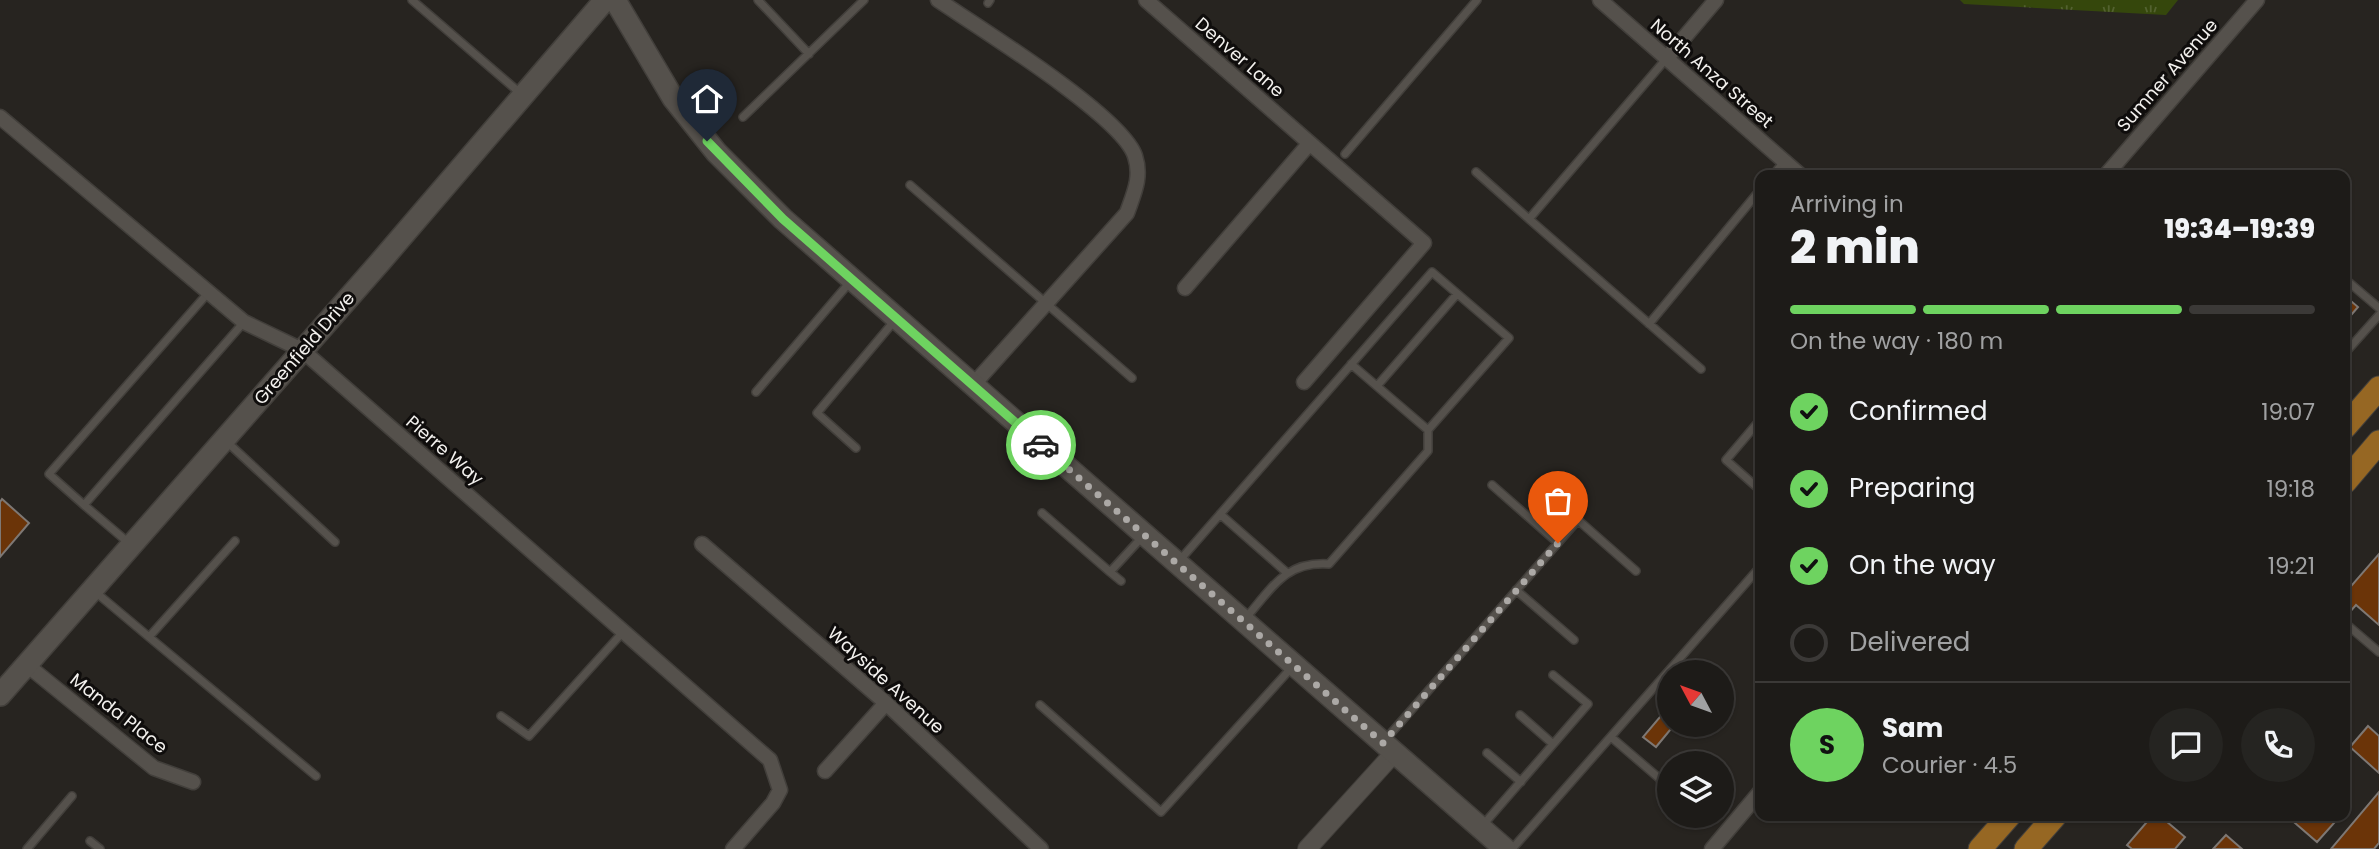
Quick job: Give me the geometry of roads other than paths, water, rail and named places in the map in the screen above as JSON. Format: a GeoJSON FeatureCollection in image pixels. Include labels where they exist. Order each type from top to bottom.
{"type":"FeatureCollection","features":[{"type":"Feature","properties":{"kind":"main road","name":"Greenfield Drive"},"geometry":{"type":"LineString","coordinates":[[0,695],[605,0]]}},
{"type":"Feature","properties":{"kind":"main road"},"geometry":{"type":"LineString","coordinates":[[615,0],[673,98],[716,152],[783,219],[1505,849]]}},
{"type":"Feature","properties":{"kind":"main road"},"geometry":{"type":"LineString","coordinates":[[2350,422],[2379,388]]}},
{"type":"Feature","properties":{"kind":"main road"},"geometry":{"type":"LineString","coordinates":[[2350,476],[2379,442]]}},
{"type":"Feature","properties":{"kind":"main road"},"geometry":{"type":"LineString","coordinates":[[1980,849],[2004,821]]}},
{"type":"Feature","properties":{"kind":"main road"},"geometry":{"type":"LineString","coordinates":[[2026,849],[2051,821]]}},
{"type":"Feature","properties":{"kind":"street"},"geometry":{"type":"LineString","coordinates":[[938,0],[1081,98],[1135,154],[1139,179],[1127,213],[973,385]]}},
{"type":"Feature","properties":{"kind":"street","name":"Denver Lane"},"geometry":{"type":"LineString","coordinates":[[1146,0],[1424,243],[1304,382]]}},
{"type":"Feature","properties":{"kind":"street","name":"North Anza Street"},"geometry":{"type":"LineString","coordinates":[[1600,0],[1794,170]]}},
{"type":"Feature","properties":{"kind":"street"},"geometry":{"type":"LineString","coordinates":[[1666,59],[1716,0]]}},
{"type":"Feature","properties":{"kind":"street","name":"Sumner Avenue"},"geometry":{"type":"LineString","coordinates":[[2110,170],[2257,0]]}},
{"type":"Feature","properties":{"kind":"street","name":"Pierre Way"},"geometry":{"type":"LineString","coordinates":[[0,117],[244,322],[302,350],[770,760],[780,790],[733,849]]}},
{"type":"Feature","properties":{"kind":"street"},"geometry":{"type":"LineString","coordinates":[[1185,288],[1309,144]]}},
{"type":"Feature","properties":{"kind":"street","name":"Wayside Avenue"},"geometry":{"type":"LineString","coordinates":[[702,544],[886,704],[1041,849]]}},
{"type":"Feature","properties":{"kind":"street","name":"Manda Place"},"geometry":{"type":"LineString","coordinates":[[27,665],[155,768],[193,782]]}},
{"type":"Feature","properties":{"kind":"street"},"geometry":{"type":"LineString","coordinates":[[825,771],[886,704]]}},
{"type":"Feature","properties":{"kind":"street"},"geometry":{"type":"LineString","coordinates":[[1307,849],[1389,748]]}},
{"type":"Feature","properties":{"kind":"street"},"geometry":{"type":"LineString","coordinates":[[1712,849],[1755,798]]}},
{"type":"Feature","properties":{"kind":"lane"},"geometry":{"type":"LineString","coordinates":[[412,0],[522,94]]}},
{"type":"Feature","properties":{"kind":"lane"},"geometry":{"type":"LineString","coordinates":[[758,0],[809,54]]}},
{"type":"Feature","properties":{"kind":"lane"},"geometry":{"type":"LineString","coordinates":[[743,117],[864,0]]}},
{"type":"Feature","properties":{"kind":"lane"},"geometry":{"type":"LineString","coordinates":[[1345,154],[1477,0]]}},
{"type":"Feature","properties":{"kind":"lane"},"geometry":{"type":"LineString","coordinates":[[1529,219],[1666,59]]}},
{"type":"Feature","properties":{"kind":"lane"},"geometry":{"type":"LineString","coordinates":[[1777,170],[1784,162]]}},
{"type":"Feature","properties":{"kind":"lane"},"geometry":{"type":"LineString","coordinates":[[1476,172],[1701,369]]}},
{"type":"Feature","properties":{"kind":"lane"},"geometry":{"type":"LineString","coordinates":[[910,185],[1132,379]]}},
{"type":"Feature","properties":{"kind":"lane"},"geometry":{"type":"LineString","coordinates":[[1649,324],[1755,196]]}},
{"type":"Feature","properties":{"kind":"lane"},"geometry":{"type":"LineString","coordinates":[[1177,563],[1432,272],[1509,338],[1428,430],[1428,451],[1329,564],[1308,562],[1286,572],[1243,621]]}},
{"type":"Feature","properties":{"kind":"lane"},"geometry":{"type":"LineString","coordinates":[[756,391],[853,279]]}},
{"type":"Feature","properties":{"kind":"lane"},"geometry":{"type":"LineString","coordinates":[[2350,283],[2379,308]]}},
{"type":"Feature","properties":{"kind":"lane"},"geometry":{"type":"LineString","coordinates":[[131,546],[50,474],[209,292]]}},
{"type":"Feature","properties":{"kind":"lane"},"geometry":{"type":"LineString","coordinates":[[1377,386],[1457,294]]}},
{"type":"Feature","properties":{"kind":"lane"},"geometry":{"type":"LineString","coordinates":[[2350,348],[2379,315]]}},
{"type":"Feature","properties":{"kind":"lane"},"geometry":{"type":"LineString","coordinates":[[856,449],[817,412],[897,318]]}},
{"type":"Feature","properties":{"kind":"lane"},"geometry":{"type":"LineString","coordinates":[[84,505],[244,322]]}},
{"type":"Feature","properties":{"kind":"lane"},"geometry":{"type":"LineString","coordinates":[[1351,364],[1428,430]]}},
{"type":"Feature","properties":{"kind":"lane"},"geometry":{"type":"LineString","coordinates":[[1755,427],[1726,460],[1755,486]]}},
{"type":"Feature","properties":{"kind":"lane"},"geometry":{"type":"LineString","coordinates":[[223,439],[335,542]]}},
{"type":"Feature","properties":{"kind":"lane"},"geometry":{"type":"LineString","coordinates":[[1492,485],[1558,543]]}},
{"type":"Feature","properties":{"kind":"lane"},"geometry":{"type":"LineString","coordinates":[[1042,513],[1121,581]]}},
{"type":"Feature","properties":{"kind":"lane"},"geometry":{"type":"LineString","coordinates":[[1220,514],[1286,572]]}},
{"type":"Feature","properties":{"kind":"lane"},"geometry":{"type":"LineString","coordinates":[[1389,748],[1516,590],[1578,520],[1636,571]]}},
{"type":"Feature","properties":{"kind":"lane"},"geometry":{"type":"LineString","coordinates":[[1110,572],[1144,535]]}},
{"type":"Feature","properties":{"kind":"lane"},"geometry":{"type":"LineString","coordinates":[[149,637],[235,541]]}},
{"type":"Feature","properties":{"kind":"lane"},"geometry":{"type":"LineString","coordinates":[[1679,660],[1755,573]]}},
{"type":"Feature","properties":{"kind":"lane"},"geometry":{"type":"LineString","coordinates":[[93,590],[316,776]]}},
{"type":"Feature","properties":{"kind":"lane"},"geometry":{"type":"LineString","coordinates":[[1516,590],[1574,640]]}},
{"type":"Feature","properties":{"kind":"lane"},"geometry":{"type":"LineString","coordinates":[[2350,627],[2379,652]]}},
{"type":"Feature","properties":{"kind":"lane"},"geometry":{"type":"LineString","coordinates":[[501,716],[529,736],[623,632]]}},
{"type":"Feature","properties":{"kind":"lane"},"geometry":{"type":"LineString","coordinates":[[1040,705],[1161,812],[1294,665]]}},
{"type":"Feature","properties":{"kind":"lane"},"geometry":{"type":"LineString","coordinates":[[1481,828],[1588,704],[1553,675]]}},
{"type":"Feature","properties":{"kind":"lane"},"geometry":{"type":"LineString","coordinates":[[1512,849],[1657,685]]}},
{"type":"Feature","properties":{"kind":"lane"},"geometry":{"type":"LineString","coordinates":[[1520,715],[1553,744]]}},
{"type":"Feature","properties":{"kind":"lane"},"geometry":{"type":"LineString","coordinates":[[1611,737],[1657,776]]}},
{"type":"Feature","properties":{"kind":"lane"},"geometry":{"type":"LineString","coordinates":[[1487,753],[1521,782]]}},
{"type":"Feature","properties":{"kind":"lane"},"geometry":{"type":"LineString","coordinates":[[27,849],[72,796]]}},
{"type":"Feature","properties":{"kind":"lane"},"geometry":{"type":"LineString","coordinates":[[90,841],[100,849]]}}]}
